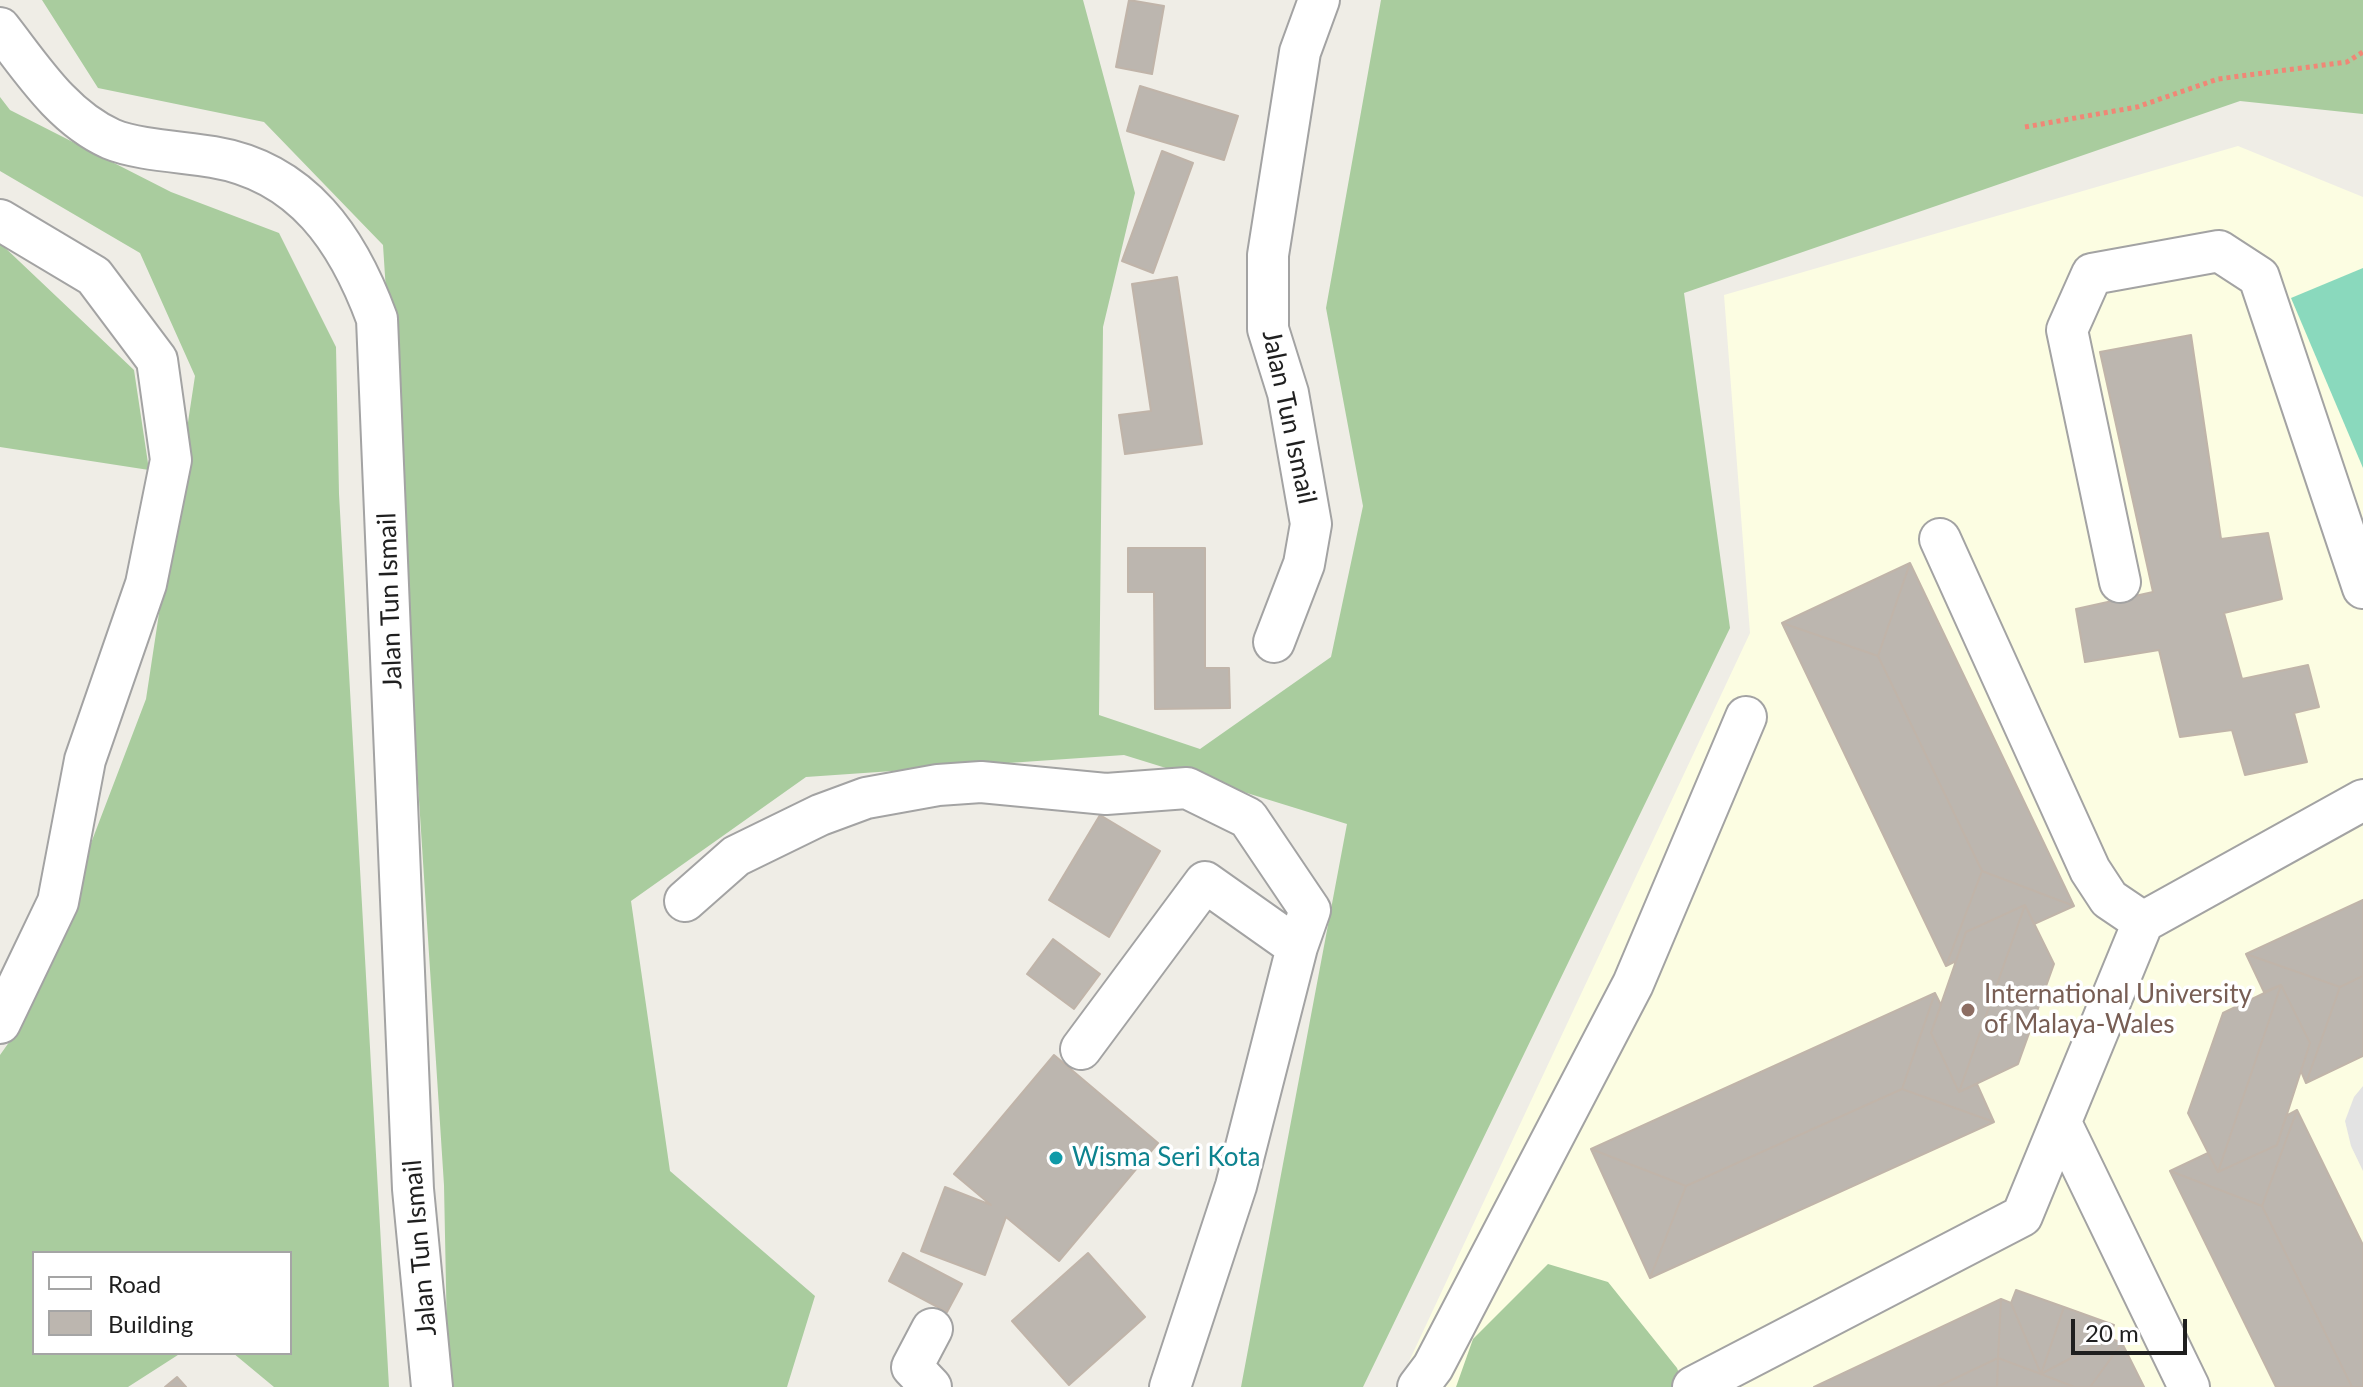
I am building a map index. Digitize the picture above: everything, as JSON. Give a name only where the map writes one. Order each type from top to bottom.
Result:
[{"type":"street","name":"Jalan Tun Ismail","points":[[1274,642],[1304,564],[1311,524],[1288,393],[1268,329],[1268,255],[1300,52],[1319,0]]},
{"type":"street","name":"Jalan Tun Ismail","points":[[0,28],[47,88],[75,117],[113,140],[227,159],[286,185],[330,224],[362,278],[377,319],[413,1189],[432,1387]]},
{"type":"street","points":[[0,220],[94,276],[157,360],[171,460],[146,584],[85,760],[58,902],[0,1023]]},
{"type":"street","points":[[2120,582],[2067,330],[2092,274],[2219,251],[2259,277],[2363,588]]},
{"type":"street","points":[[1940,539],[2090,870],[2109,899],[2143,922]]},
{"type":"street","points":[[1418,1387],[1433,1367],[1633,984],[1746,717]]},
{"type":"street","points":[[685,901],[736,856],[820,815],[866,798],[938,785],[981,782],[1106,794],[1187,788],[1248,818],[1282,864],[1310,910],[1297,947],[1236,1186],[1170,1387]]},
{"type":"street","points":[[1693,1387],[2022,1216],[2143,922],[2363,800]]},
{"type":"street","points":[[1081,1049],[1205,882],[1297,947]]},
{"type":"street","points":[[2061,1123],[2189,1387]]},
{"type":"street","points":[[931,1387],[912,1367],[932,1329]]},
{"type":"path","points":[[2025,127],[2137,107],[2218,79],[2347,62],[2363,52]]},
{"type":"shaded area","name":"International University of Malaya-Wales","points":[[2238,146],[2363,197],[2363,1387],[1397,1387],[1750,633],[1724,295]]},
{"type":"shaded area","points":[[2363,1086],[2363,1171],[2351,1146],[2345,1121],[2354,1097]]},
{"type":"green space","points":[[42,0],[1083,0],[1135,193],[1103,327],[1099,715],[1200,749],[1331,657],[1363,506],[1326,308],[1381,0],[2363,0],[2363,114],[2240,101],[1684,293],[1730,628],[1363,1387],[1241,1387],[1347,824],[1124,755],[806,777],[631,901],[670,1171],[815,1296],[787,1387],[448,1387],[444,1185],[383,245],[264,122],[98,88]]},
{"type":"green space","points":[[0,97],[10,110],[171,192],[279,233],[336,347],[339,494],[389,1387],[274,1387],[235,1355],[292,1355],[292,1251],[32,1251],[32,1355],[178,1355],[128,1387],[0,1387],[0,1055],[22,1024],[146,699],[195,376],[140,253],[0,171]]},
{"type":"green space","points":[[0,243],[134,370],[149,470],[0,447]]},
{"type":"green space","points":[[2363,268],[2363,468],[2291,298]]},
{"type":"green space","points":[[1548,1264],[1608,1282],[1677,1368],[1684,1387],[1456,1387],[1473,1339]]},
{"type":"building","points":[[1129,0],[1164,6],[1152,74],[1116,67]]},
{"type":"building","points":[[1140,86],[1238,116],[1224,160],[1127,131]]},
{"type":"building","points":[[1162,151],[1193,163],[1153,273],[1122,261]]},
{"type":"building","points":[[1177,277],[1202,444],[1125,454],[1119,415],[1151,411],[1132,284]]},
{"type":"building","points":[[2191,335],[2221,539],[2268,533],[2282,599],[2224,613],[2242,679],[2308,665],[2319,707],[2294,713],[2307,762],[2245,775],[2232,730],[2180,737],[2159,650],[2085,662],[2076,609],[2153,592],[2100,352]]},
{"type":"building","points":[[1128,548],[1205,548],[1205,668],[1229,668],[1230,708],[1155,709],[1154,592],[1128,592]]},
{"type":"building","points":[[1910,563],[2074,906],[1982,871],[1878,656]]},
{"type":"building","points":[[1910,563],[1878,656],[1782,623]]},
{"type":"building","points":[[1782,623],[1878,656],[1982,871],[1946,966]]},
{"type":"building","points":[[1100,815],[1160,851],[1109,937],[1049,900]]},
{"type":"building","points":[[1982,871],[2074,906],[2034,924],[2025,905],[1966,932],[1956,961],[1946,966]]},
{"type":"building","points":[[2363,900],[2363,976],[2340,987],[2246,954]]},
{"type":"building","points":[[2025,905],[1959,1092],[1931,1033],[1966,932]]},
{"type":"building","points":[[2025,905],[2054,964],[2018,1064],[1959,1092]]},
{"type":"building","points":[[1053,939],[1100,974],[1074,1009],[1027,974]]},
{"type":"building","points":[[2246,954],[2340,987],[2306,1083],[2301,1071],[2310,1043],[2281,985],[2264,992]]},
{"type":"building","points":[[2363,976],[2363,1056],[2306,1083],[2340,987]]},
{"type":"building","points":[[2281,985],[2218,1172],[2188,1113],[2223,1013]]},
{"type":"building","points":[[2281,985],[2310,1043],[2277,1145],[2218,1172]]},
{"type":"building","points":[[1935,993],[1941,1005],[1931,1033],[1959,1092],[1977,1084],[1994,1122],[1902,1089]]},
{"type":"building","points":[[1935,993],[1902,1089],[1686,1186],[1591,1149]]},
{"type":"building","name":"Wisma Seri Kota","points":[[1054,1055],[1158,1143],[1059,1261],[1006,1217],[985,1275],[921,1251],[945,1187],[991,1205],[954,1174]]},
{"type":"building","points":[[1902,1089],[1994,1122],[1650,1278],[1686,1186]]},
{"type":"building","points":[[2297,1110],[2262,1206],[2170,1171],[2208,1153],[2218,1172],[2277,1145],[2286,1116]]},
{"type":"building","points":[[2297,1110],[2363,1245],[2363,1387],[2352,1387],[2262,1206]]},
{"type":"building","points":[[1591,1149],[1686,1186],[1650,1278]]},
{"type":"building","points":[[2170,1171],[2262,1206],[2352,1387],[2276,1387]]},
{"type":"building","points":[[903,1253],[962,1284],[947,1312],[889,1281]]},
{"type":"building","points":[[1088,1253],[1145,1317],[1069,1385],[1012,1321]]},
{"type":"building","points":[[2016,1290],[2064,1307],[2041,1374],[2011,1303]]},
{"type":"building","points":[[2001,1299],[1998,1358],[1937,1387],[1814,1387]]},
{"type":"building","points":[[2001,1299],[2011,1303],[2041,1374],[1998,1358]]},
{"type":"building","points":[[2064,1307],[2114,1325],[2109,1338],[2041,1374]]},
{"type":"building","points":[[2109,1338],[2122,1343],[2090,1387],[2074,1387],[2041,1374]]},
{"type":"building","points":[[2122,1343],[2144,1387],[2090,1387]]},
{"type":"building","points":[[1998,1358],[1997,1387],[1937,1387]]},
{"type":"building","points":[[1998,1358],[2041,1374],[2074,1387],[1997,1387]]},
{"type":"building","points":[[177,1377],[186,1387],[165,1387]]},
{"type":"place","name":"International University of Malaya-Wales","points":[[1968,1010]]},
{"type":"place","name":"Wisma Seri Kota","points":[[1056,1158]]}]
